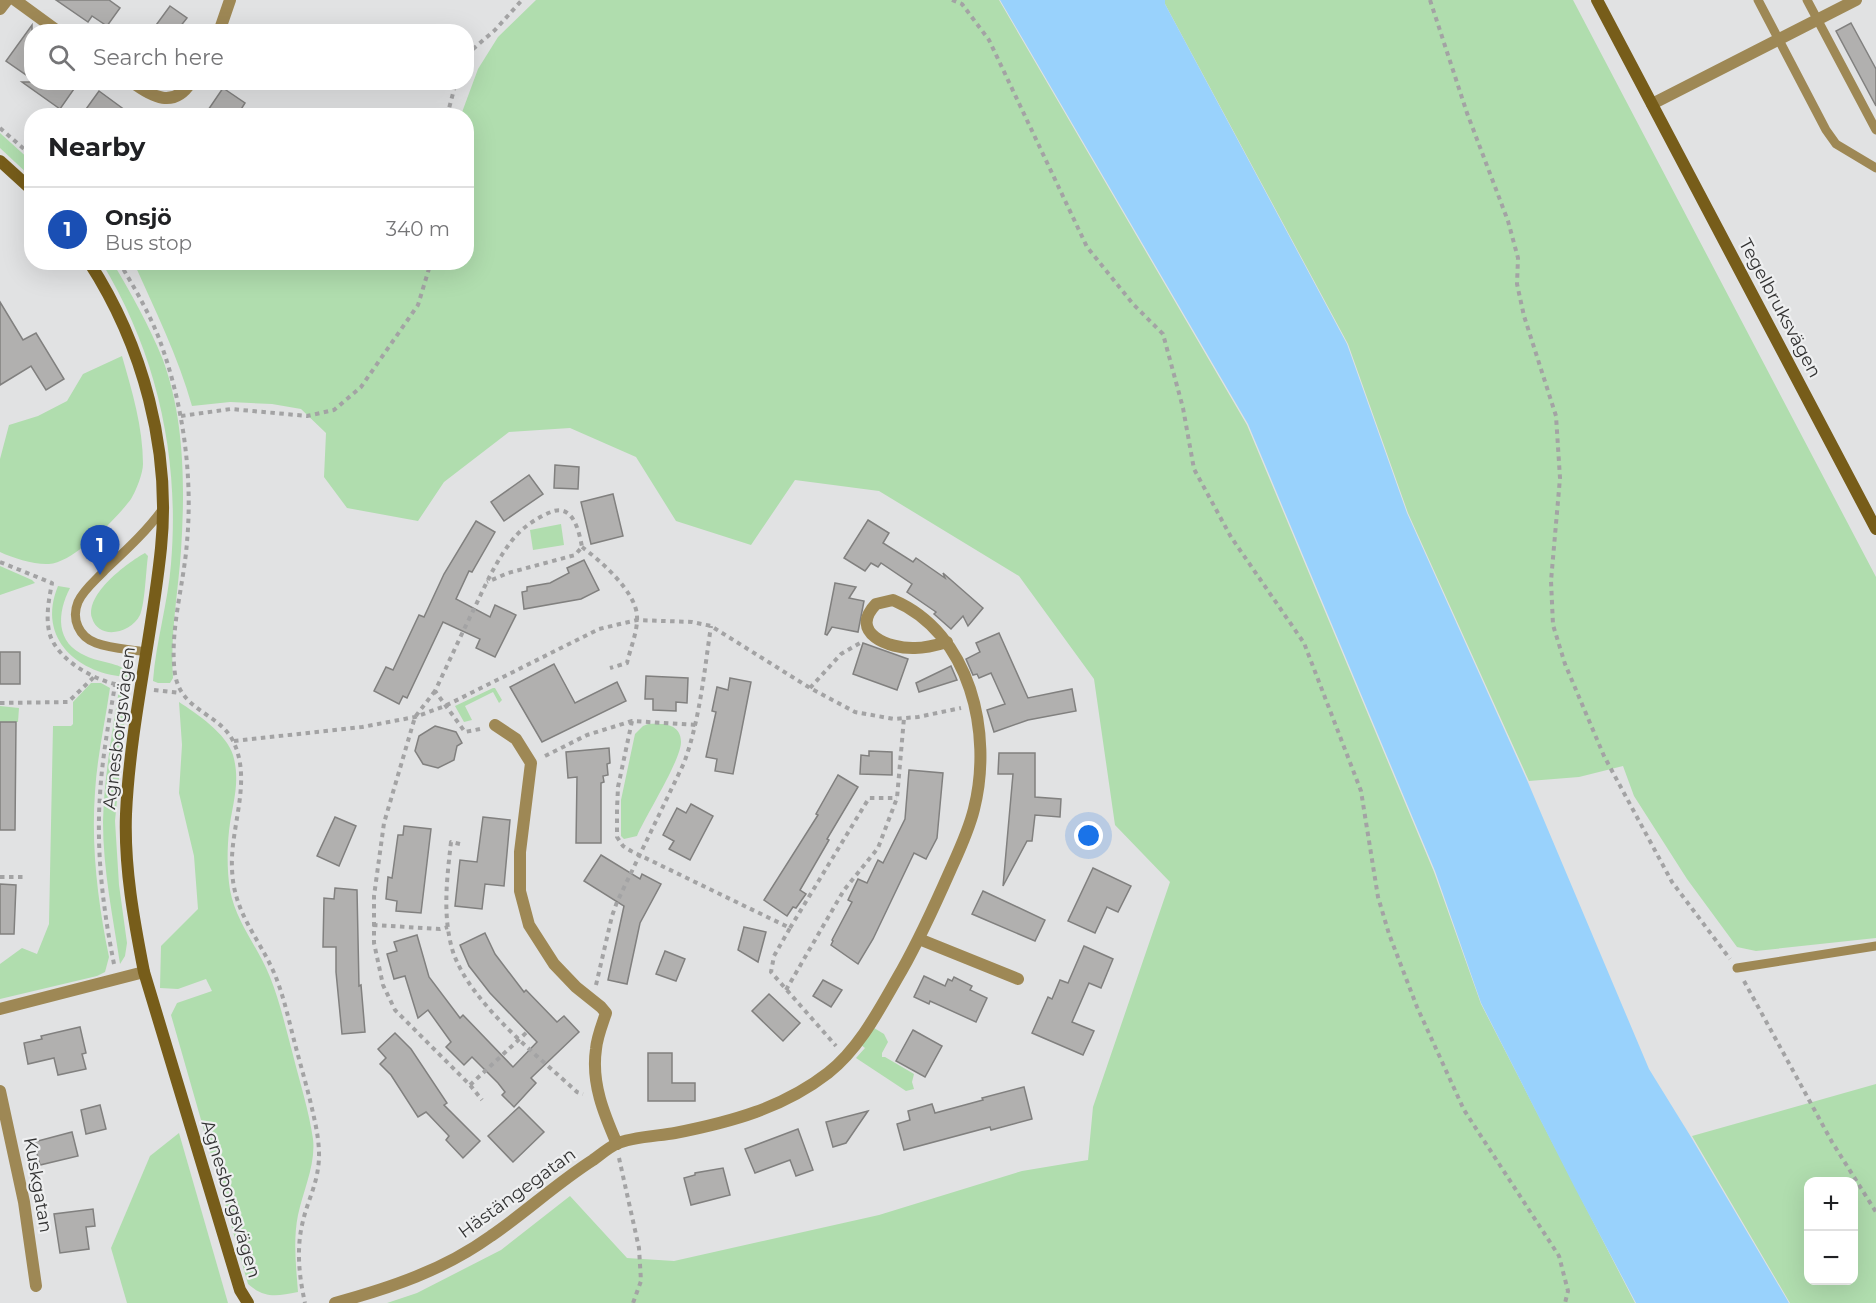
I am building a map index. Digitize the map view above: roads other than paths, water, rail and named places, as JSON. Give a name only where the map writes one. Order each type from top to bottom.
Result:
[{"type":"street","points":[[0,9],[7,0]]},
{"type":"street","points":[[15,0],[48,24]]},
{"type":"street","points":[[222,24],[230,0]]},
{"type":"street","name":"Tegelbruksvägen","points":[[1597,0],[1876,529]]},
{"type":"street","points":[[1652,104],[1856,0]]},
{"type":"street","points":[[143,90],[151,96],[169,98],[184,93],[186,90]]},
{"type":"street","points":[[0,161],[24,183]]},
{"type":"street","name":"Agnesborgsvägen","points":[[94,270],[109,294],[131,340],[147,393],[158,448],[162,510],[161,547],[129,770],[126,816],[135,924],[144,972],[240,1290],[248,1303]]},
{"type":"street","name":"Hästängegatan","points":[[334,1303],[416,1278],[450,1262],[489,1238],[576,1170],[617,1144],[718,1124],[760,1111],[807,1088],[846,1058],[875,1017],[919,939],[968,829],[978,787],[980,743],[974,705],[959,661],[947,642],[919,614],[893,600],[883,601],[870,610],[867,624],[871,635],[888,644],[907,648],[927,647],[947,642]]},
{"type":"street","points":[[495,725],[516,739],[531,764],[520,852],[520,891],[529,925],[548,957],[576,987],[606,1013],[596,1047],[594,1065],[600,1100],[617,1144]]},
{"type":"street","points":[[919,939],[1018,979]]},
{"type":"street","points":[[0,1009],[144,972]]},
{"type":"street","name":"Kuskgatan","points":[[0,1091],[24,1202],[36,1286]]},
{"type":"lane","points":[[1758,0],[1826,130],[1836,144],[1876,168]]},
{"type":"lane","points":[[1807,0],[1876,130]]},
{"type":"lane","points":[[146,651],[95,643],[82,636],[77,625],[75,611],[79,599],[89,587],[151,525],[162,510]]},
{"type":"lane","points":[[1737,968],[1876,946]]},
{"type":"water","points":[[1000,0],[1165,0],[1165,4],[1347,344],[1407,513],[1527,780],[1649,1069],[1789,1303],[1636,1303],[1481,1003],[1435,871],[1248,424]]},
{"type":"place","name":"Onsjö","points":[[100,575]]}]
